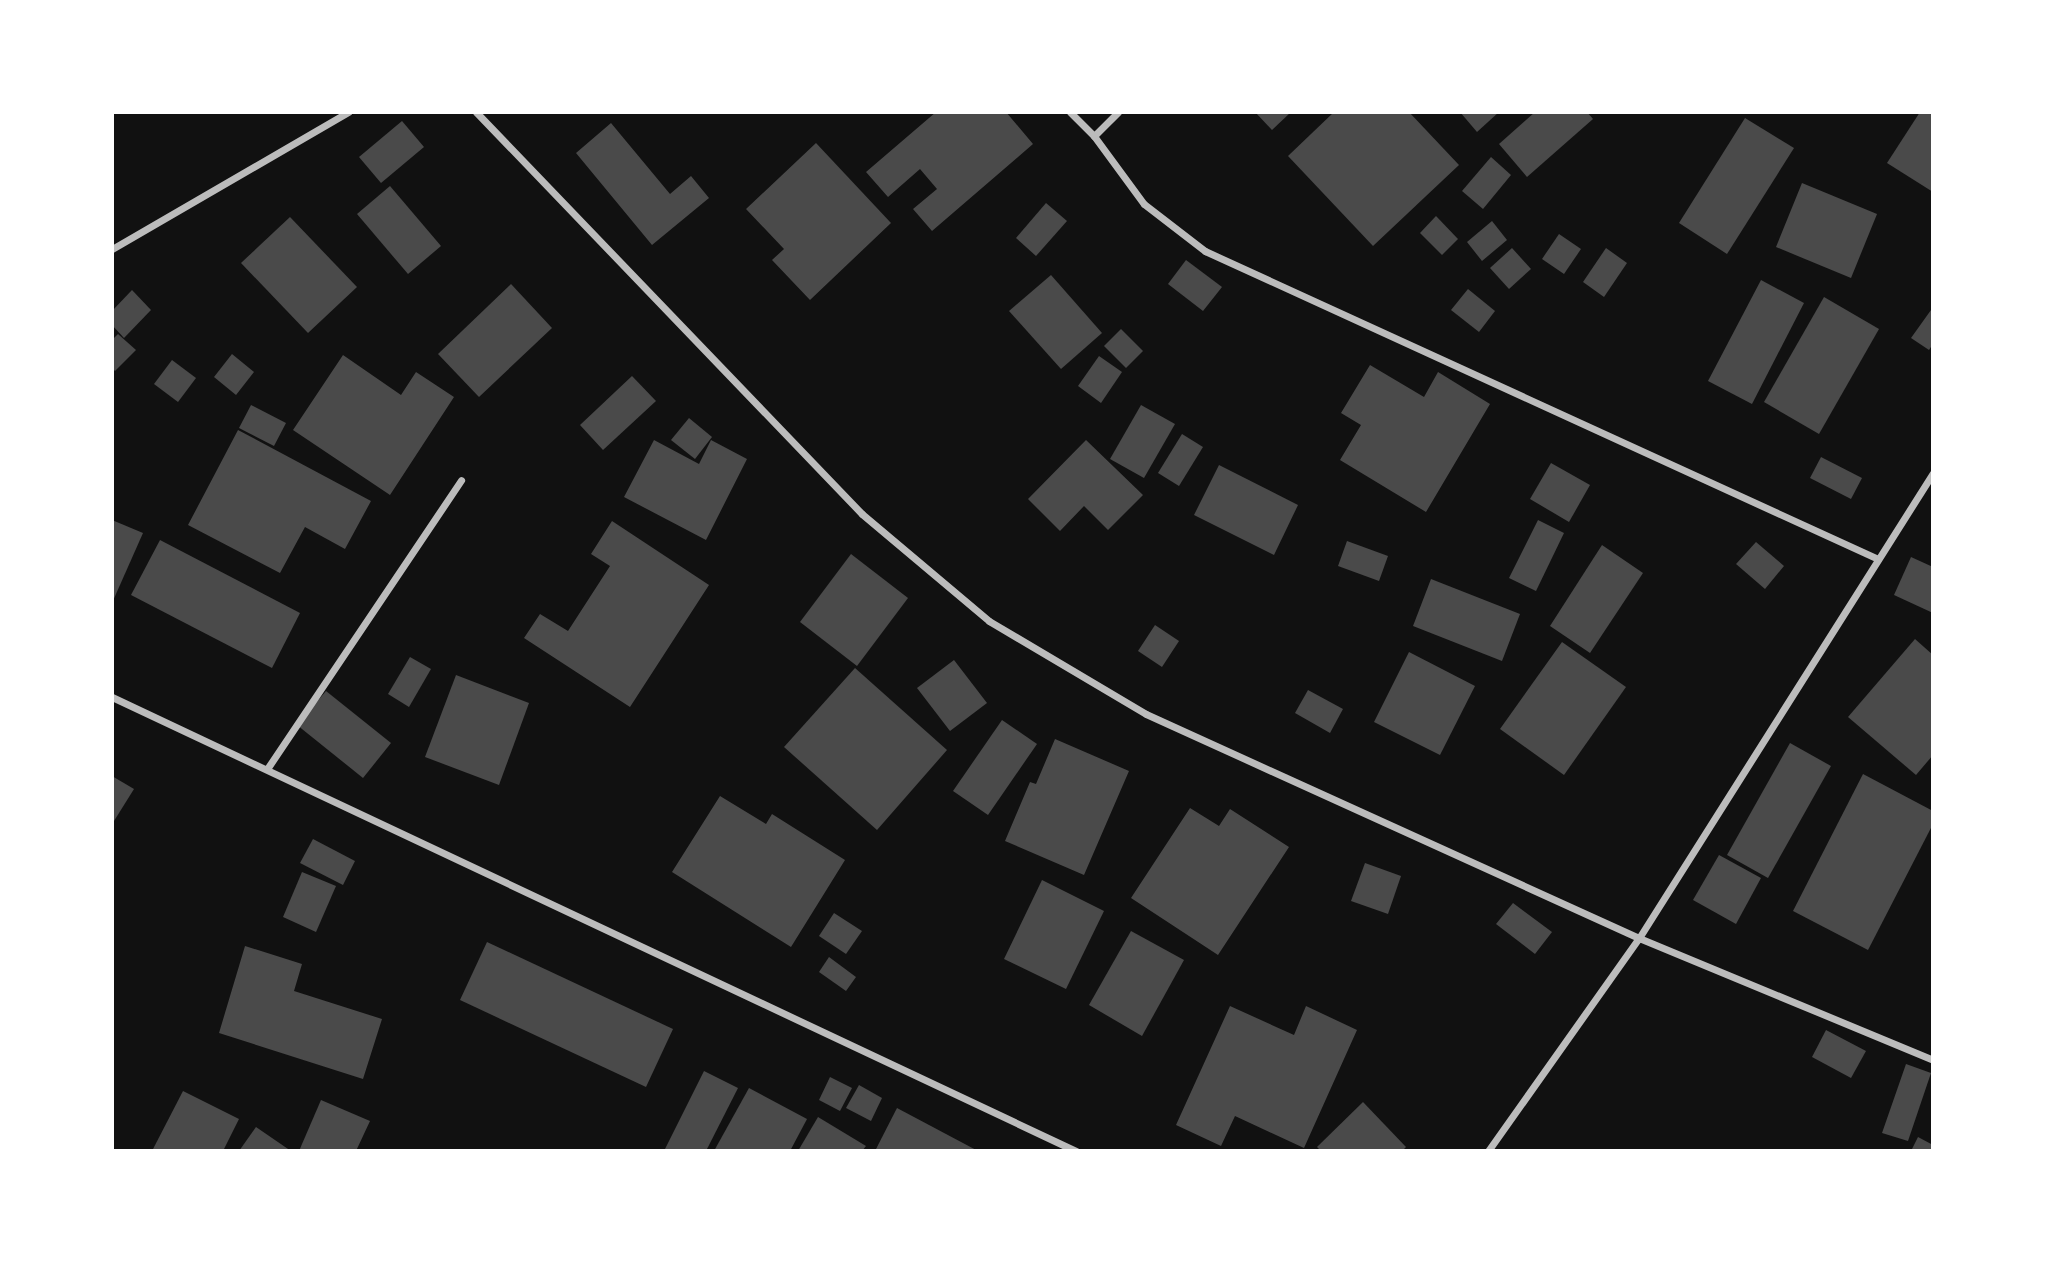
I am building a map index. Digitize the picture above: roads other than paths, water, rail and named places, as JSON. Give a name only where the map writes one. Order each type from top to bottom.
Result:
[{"type":"street","points":[[112,249],[348,112]]},
{"type":"street","points":[[477,112],[862,514],[989,621],[1146,714],[1639,938],[1933,1060]]},
{"type":"street","points":[[1070,112],[1094,136],[1144,204],[1205,251],[1878,559]]},
{"type":"street","points":[[1094,136],[1118,112]]},
{"type":"street","points":[[1488,1151],[1639,938],[1933,473]]},
{"type":"street","points":[[267,769],[461,480]]},
{"type":"street","points":[[112,697],[1076,1151]]}]
